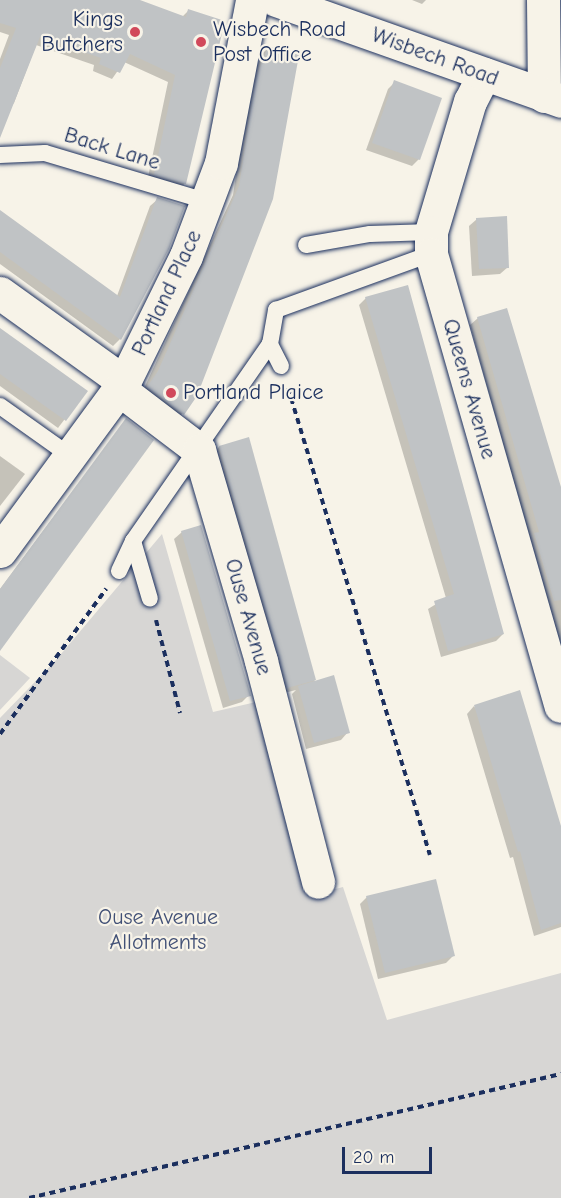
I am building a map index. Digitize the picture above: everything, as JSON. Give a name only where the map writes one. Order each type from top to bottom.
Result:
[{"type":"street","name":"Portland Place","points":[[5,535],[122,386],[209,202],[221,163],[252,0]]},
{"type":"street","name":"Wisbech Road","points":[[276,0],[553,99]]},
{"type":"street","points":[[543,0],[553,99]]},
{"type":"street","points":[[431,243],[470,101],[484,74]]},
{"type":"street","name":"Queens Avenue","points":[[431,243],[561,706]]},
{"type":"street","points":[[0,293],[122,386],[199,450]]},
{"type":"street","name":"Ouse Avenue","points":[[199,450],[261,661],[318,882]]},
{"type":"lane","name":"Back Lane","points":[[0,155],[45,153],[209,202]]},
{"type":"lane","points":[[306,245],[370,234],[431,243]]},
{"type":"lane","points":[[119,571],[133,541],[199,450],[270,344],[276,310],[431,243]]},
{"type":"lane","points":[[270,344],[281,366]]},
{"type":"lane","points":[[0,406],[69,455]]},
{"type":"lane","points":[[133,541],[150,598]]},
{"type":"path","points":[[281,366],[430,855]]},
{"type":"path","points":[[0,734],[119,571]]},
{"type":"path","points":[[150,598],[180,712]]},
{"type":"path","points":[[29,1198],[561,1074]]},
{"type":"green space","name":"Ouse Avenue Allotments","points":[[162,534],[213,712],[264,700],[312,895],[343,887],[387,1020],[561,973],[561,1198],[0,1198],[0,718],[56,660]]},
{"type":"green space","points":[[0,655],[30,678],[0,710]]},
{"type":"building","points":[[0,0],[140,0],[186,17],[188,9],[225,21],[186,184],[154,175],[175,75],[130,54],[120,73],[99,64],[101,58],[40,37],[0,138],[0,68],[16,28],[0,23]]},
{"type":"building","points":[[268,46],[299,55],[273,199],[197,396],[184,415],[147,387],[158,371],[239,186],[256,79]]},
{"type":"building","points":[[394,80],[442,98],[420,160],[372,143]]},
{"type":"building","points":[[157,197],[185,206],[169,249],[121,340],[0,252],[0,210],[120,297]]},
{"type":"building","points":[[507,216],[509,268],[479,269],[476,218]]},
{"type":"building","points":[[408,285],[504,634],[448,651],[434,601],[454,594],[365,297]]},
{"type":"building","points":[[507,308],[561,487],[561,600],[554,601],[534,533],[539,532],[477,317]]},
{"type":"building","points":[[0,328],[88,391],[66,421],[0,374]]},
{"type":"building","points":[[126,418],[154,440],[0,651],[0,589]]},
{"type":"building","points":[[249,437],[316,680],[287,688],[219,446]]},
{"type":"building","points":[[201,525],[251,696],[230,701],[181,531]]},
{"type":"building","points":[[334,675],[350,733],[314,743],[298,686]]},
{"type":"building","points":[[520,690],[561,826],[561,923],[541,930],[520,851],[518,852],[474,705]]},
{"type":"building","points":[[436,879],[455,956],[385,973],[366,896]]},
{"type":"place","name":"Kings Butchers","points":[[135,32]]},
{"type":"place","name":"Wisbech Road Post Office","points":[[201,42]]},
{"type":"place","name":"Portland Plaice","points":[[171,393]]}]
